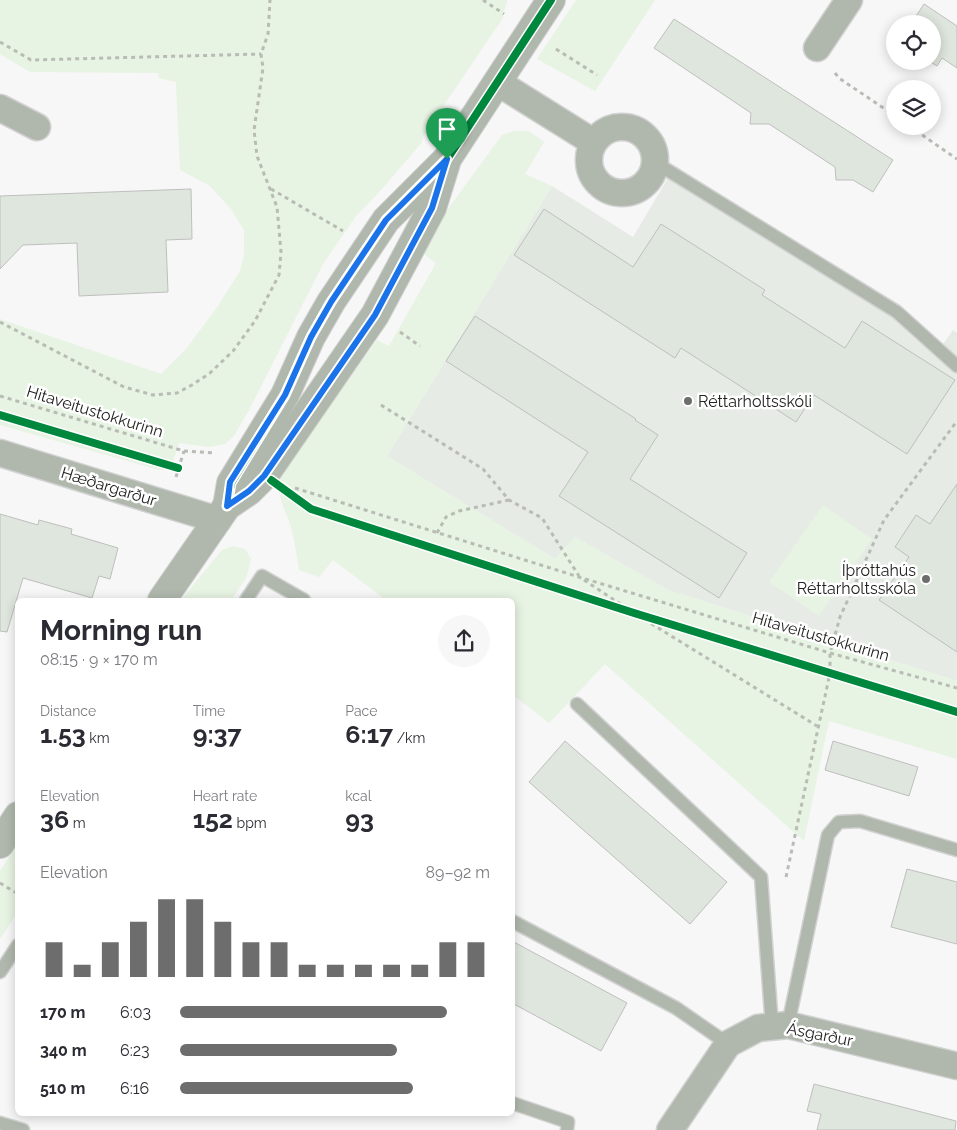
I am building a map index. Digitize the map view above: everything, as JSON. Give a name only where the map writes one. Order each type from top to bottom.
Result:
[{"type":"street","points":[[223,513],[230,482],[285,395],[311,337],[331,302],[386,220],[447,159],[551,0]]},
{"type":"street","points":[[818,48],[849,0]]},
{"type":"street","points":[[497,82],[593,142]]},
{"type":"street","points":[[0,108],[37,127]]},
{"type":"street","points":[[621,126],[632,128],[642,133],[650,142],[654,152],[656,163],[653,174],[647,183],[628,193],[616,193],[606,190],[594,179],[588,164],[589,152],[593,142],[600,134],[610,128],[621,126]]},
{"type":"street","points":[[163,598],[223,513],[264,476],[375,315],[432,208],[447,159]]},
{"type":"street","name":"Hæðargarður","points":[[0,453],[223,513]]},
{"type":"street","points":[[0,844],[15,821]]},
{"type":"street","name":"Ásgarður","points":[[670,1130],[728,1044],[758,1028],[780,1026],[957,1066]]},
{"type":"lane","points":[[656,163],[897,312],[957,366]]},
{"type":"lane","points":[[247,598],[262,576],[300,598]]},
{"type":"lane","points":[[577,704],[760,877],[780,1026]]},
{"type":"lane","points":[[780,1026],[828,835],[839,822],[860,820],[957,850]]},
{"type":"lane","points":[[515,923],[676,1008],[728,1044]]},
{"type":"lane","points":[[0,972],[15,950]]},
{"type":"lane","points":[[515,1104],[568,1122],[567,1130]]},
{"type":"lane","points":[[0,1123],[23,1130]]},
{"type":"path","points":[[0,322],[124,387],[153,395],[177,393],[192,385],[210,373],[233,351],[255,321],[279,275],[281,252],[277,207],[257,156],[254,130],[263,68],[261,54],[268,34],[270,0]]},
{"type":"path","points":[[483,0],[511,18]]},
{"type":"path","points":[[0,42],[31,60],[261,54]]},
{"type":"path","points":[[552,46],[597,75]]},
{"type":"path","points":[[818,48],[839,78],[886,110]]},
{"type":"path","points":[[922,135],[957,159]]},
{"type":"path","points":[[270,188],[344,231]]},
{"type":"path","points":[[393,327],[420,346]]},
{"type":"path","points":[[381,405],[483,469],[508,500],[542,518],[579,577],[818,726]]},
{"type":"path","points":[[784,885],[830,673],[830,653],[840,617],[884,520],[957,421]]},
{"type":"path","points":[[178,468],[184,451]]},
{"type":"path","points":[[437,533],[446,517],[459,511],[508,500]]},
{"type":"path","points":[[0,883],[15,892]]},
{"type":"shaded area","name":"Réttarholtsskóli","points":[[668,178],[845,283],[941,347],[953,330],[957,333],[957,681],[668,590],[575,537],[555,559],[387,456],[552,186],[633,237]]},
{"type":"green space","points":[[0,0],[507,0],[503,18],[423,136],[422,142],[356,216],[323,264],[234,436],[225,444],[209,447],[179,443],[170,470],[159,470],[0,425],[0,319],[161,374],[186,349],[218,306],[240,271],[244,254],[244,230],[231,209],[210,186],[180,170],[176,82],[159,78],[158,73],[30,72],[0,54]]},
{"type":"green space","points":[[576,0],[655,0],[595,91],[537,59]]},
{"type":"green space","points":[[514,131],[529,131],[544,142],[525,174],[552,186],[387,456],[555,559],[575,537],[668,590],[957,681],[957,759],[829,721],[804,841],[605,664],[549,723],[515,697],[515,598],[383,598],[333,560],[319,577],[299,570],[292,531],[281,501],[279,486],[284,468],[377,340],[389,346],[436,263],[418,250],[502,135]]},
{"type":"green space","points":[[823,505],[872,539],[819,616],[769,582]]},
{"type":"green space","points":[[233,546],[245,549],[251,559],[246,578],[232,598],[183,598],[222,550]]},
{"type":"green space","points":[[15,848],[15,916],[0,939],[0,871]]},
{"type":"building","points":[[924,4],[940,15],[917,15]]},
{"type":"building","points":[[941,15],[957,26],[957,68],[942,58],[941,60]]},
{"type":"building","points":[[674,19],[893,160],[873,192],[853,180],[836,180],[835,167],[769,124],[750,124],[751,113],[654,48]]},
{"type":"building","points":[[191,189],[192,239],[166,240],[168,292],[79,296],[77,243],[23,245],[0,269],[0,196]]},
{"type":"building","name":"Réttarholtsskóli","points":[[544,209],[633,267],[661,224],[765,290],[762,295],[845,348],[862,321],[955,380],[907,454],[814,395],[796,422],[681,348],[675,358],[514,255]]},
{"type":"building","points":[[475,316],[658,435],[630,479],[747,553],[719,598],[559,496],[588,452],[446,361]]},
{"type":"building","name":"Íþróttahús Réttarholtsskóla","points":[[957,484],[957,652],[879,600],[909,557],[895,547],[916,515],[930,524]]},
{"type":"building","points":[[0,514],[38,525],[39,520],[72,529],[71,534],[118,548],[110,579],[99,576],[92,598],[23,578],[17,598],[15,598],[15,605],[7,632],[0,631]]},
{"type":"building","points":[[565,741],[727,882],[690,924],[529,782]]},
{"type":"building","points":[[833,741],[918,767],[909,796],[825,770]]},
{"type":"building","points":[[907,869],[957,882],[957,944],[891,927]]},
{"type":"building","points":[[515,943],[627,1003],[601,1051],[515,1005]]},
{"type":"building","points":[[814,1084],[956,1121],[955,1130],[817,1130],[821,1114],[807,1111]]},
{"type":"cycle path","points":[[227,506],[231,483],[285,395],[311,337],[331,302],[386,220],[447,159],[551,0]]},
{"type":"cycle path","points":[[0,415],[178,468]]},
{"type":"cycle path","points":[[271,480],[311,509],[634,613],[957,712]]},
{"type":"place","name":"Réttarholtsskóli","points":[[688,401]]},
{"type":"place","name":"Íþróttahús Réttarholtsskóla","points":[[926,579]]},
{"type":"route","points":[[447,159],[432,208],[375,315],[264,476],[249,491],[227,506],[230,482],[285,395],[311,337],[331,302],[386,220],[447,159]]}]
